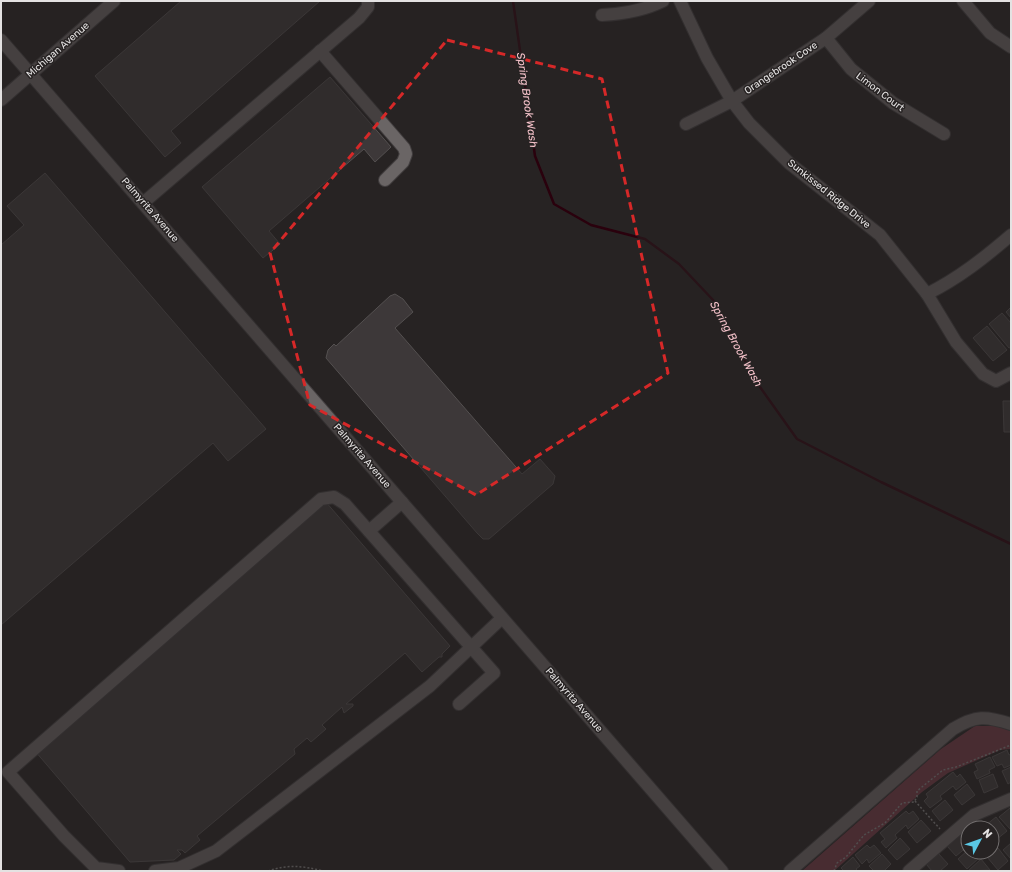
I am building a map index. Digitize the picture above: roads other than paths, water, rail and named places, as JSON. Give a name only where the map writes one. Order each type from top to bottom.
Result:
[{"type":"street","name":"Michigan Avenue","points":[[1,100],[114,1]]},
{"type":"street","points":[[143,203],[365,12],[368,1]]},
{"type":"street","points":[[602,15],[629,13],[651,7],[663,1]]},
{"type":"street","name":"Sunkissed Ridge Drive","points":[[680,1],[707,58],[732,101],[749,123],[789,163],[880,235],[927,294],[956,342],[983,374],[996,381],[1011,373]]},
{"type":"street","name":"Orangebrook Cove","points":[[686,124],[732,101],[826,38],[869,1]]},
{"type":"street","points":[[963,1],[990,33],[1011,47]]},
{"type":"street","name":"Limon Court","points":[[826,38],[851,69],[893,104],[944,134]]},
{"type":"street","name":"Palmyrita Avenue","points":[[1,40],[722,871]]},
{"type":"street","points":[[320,52],[404,148],[406,154],[403,162],[385,180]]},
{"type":"street","points":[[927,294],[952,282],[973,267],[1011,235]]},
{"type":"street","points":[[119,871],[96,868],[64,836],[8,772],[321,499],[334,497],[345,504],[494,673],[458,704]]},
{"type":"street","points":[[369,531],[402,502]]},
{"type":"street","points":[[156,871],[179,868],[216,851],[430,686],[502,618]]},
{"type":"street","points":[[790,871],[953,729],[968,720],[990,718],[1011,724]]},
{"type":"street","points":[[909,871],[974,815],[1011,799]]},
{"type":"waterway","name":"Spring Brook Wash","points":[[513,1],[535,156],[554,204],[591,225],[645,239],[679,264],[714,301],[755,380],[797,439],[881,482],[1011,544]]}]
